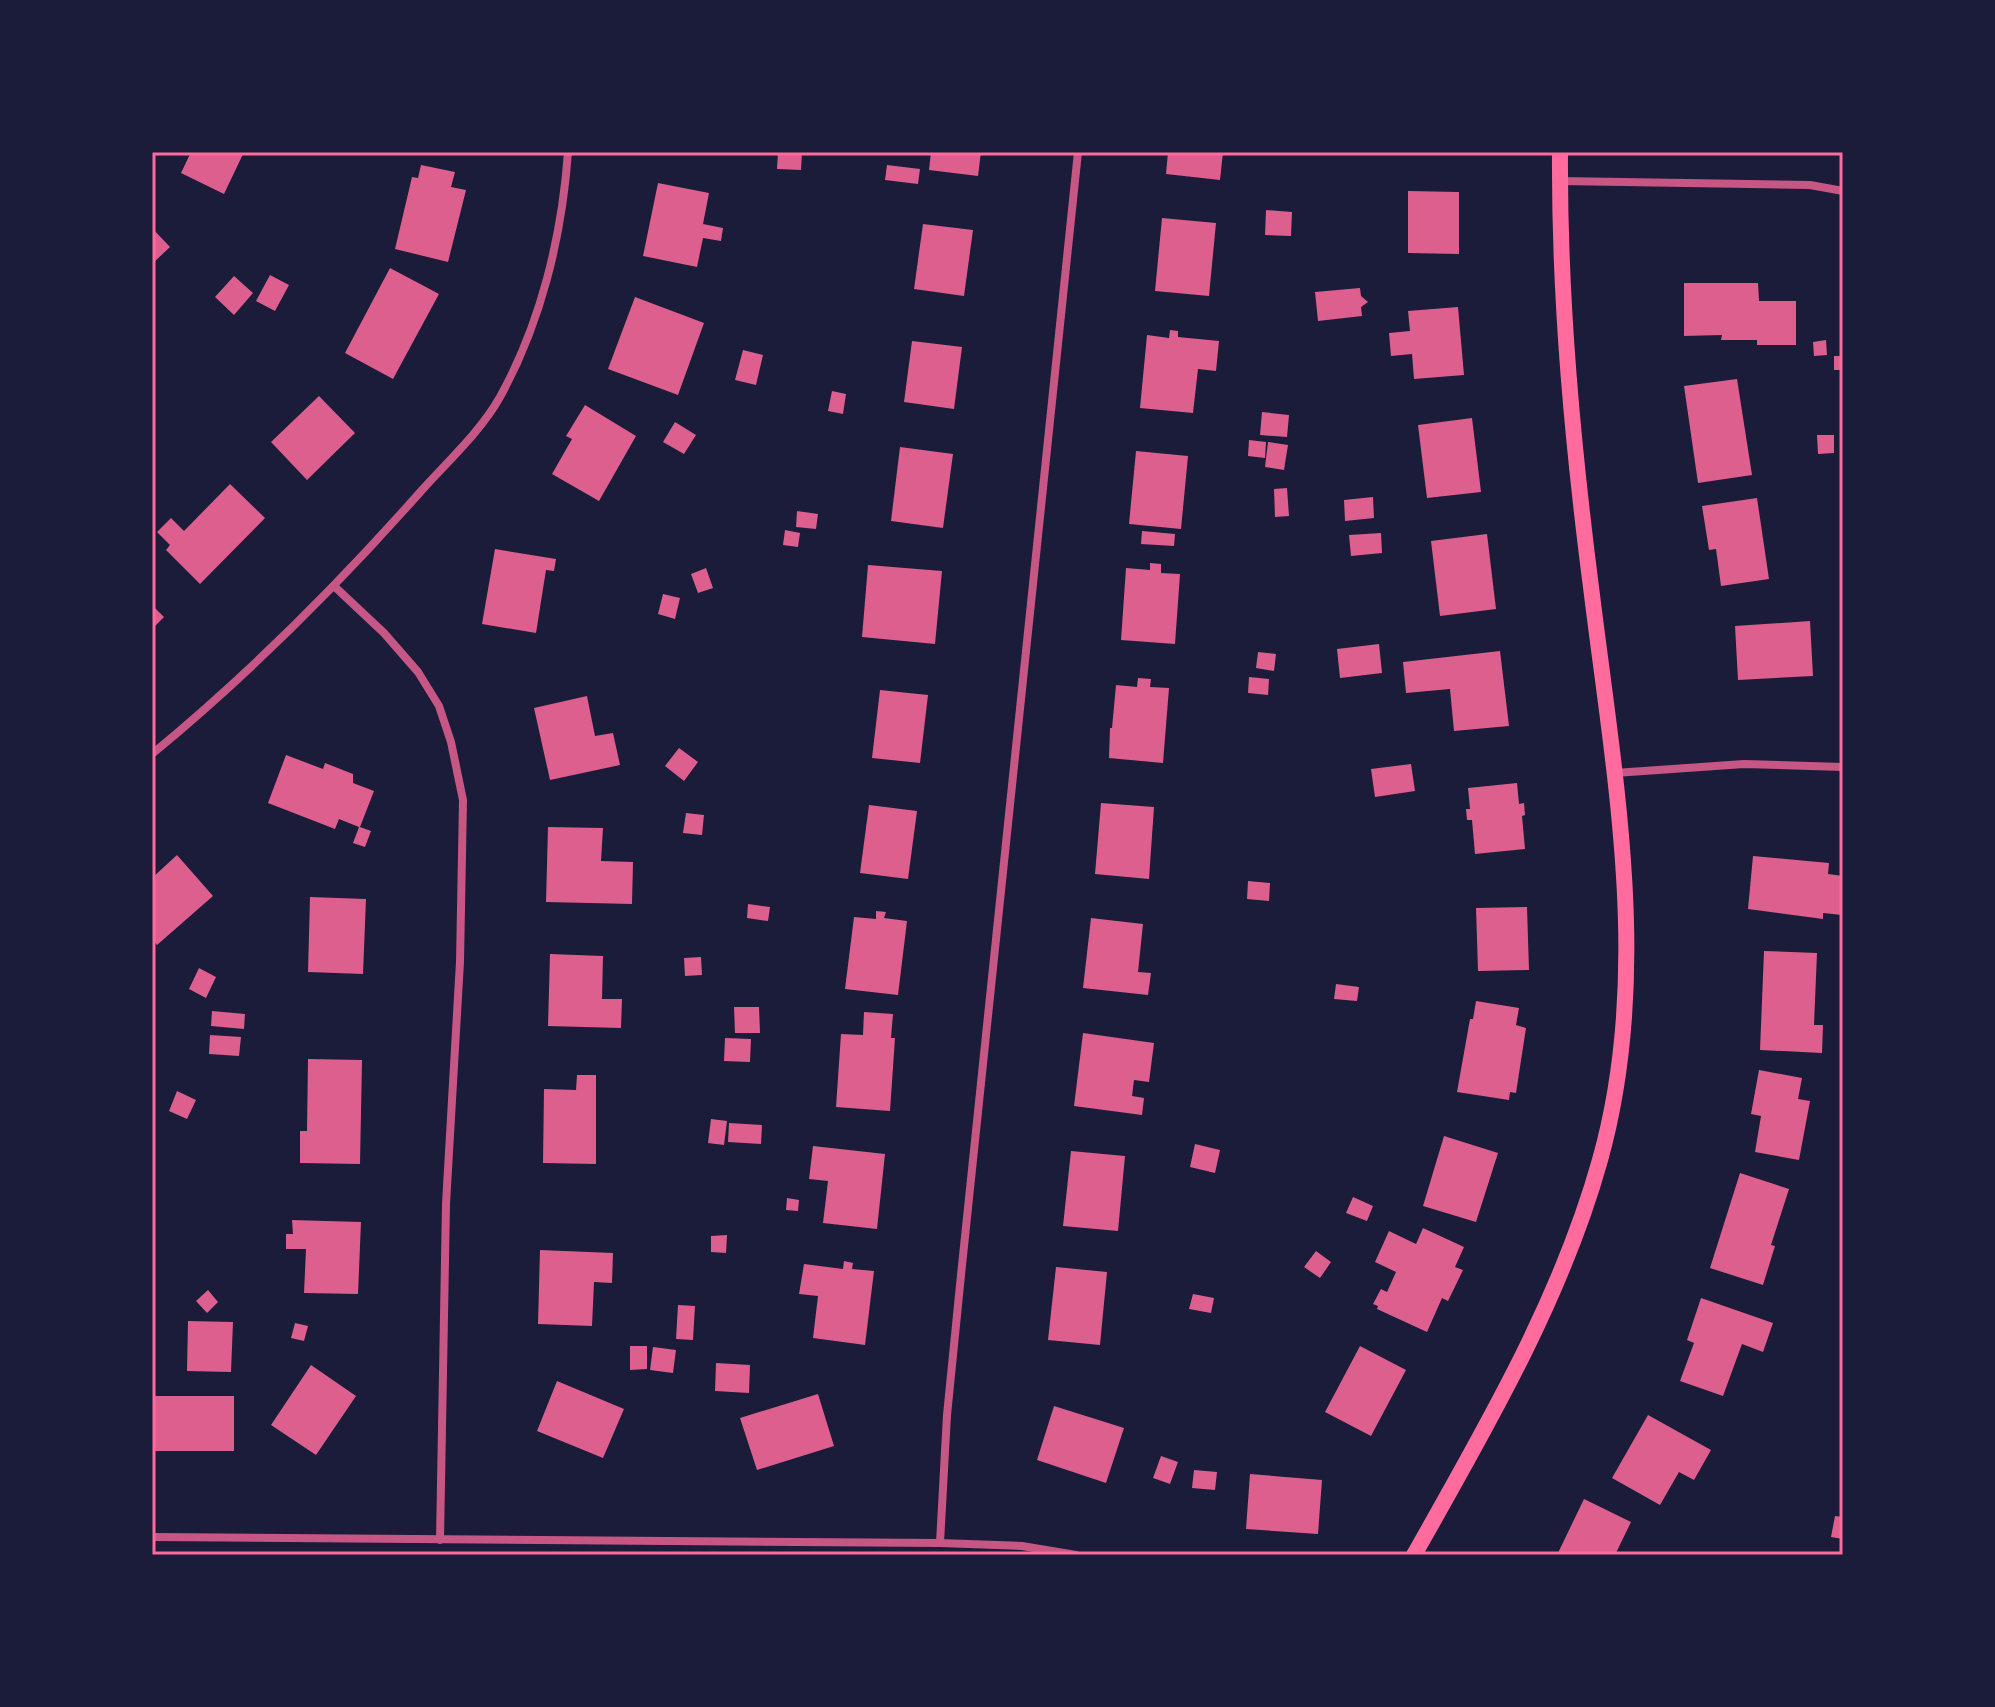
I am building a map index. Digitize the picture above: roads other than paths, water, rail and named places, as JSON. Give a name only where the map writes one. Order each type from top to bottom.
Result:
[{"type":"main road","points":[[1414,1555],[1483,1432],[1536,1326],[1576,1234],[1601,1159],[1616,1086],[1624,1017],[1628,946],[1615,773],[1574,445],[1565,332],[1560,152]]},
{"type":"street","points":[[152,754],[334,586],[467,440],[504,388],[517,364],[554,257],[568,152]]},
{"type":"street","points":[[940,1543],[947,1415],[1078,152]]},
{"type":"street","points":[[1560,181],[1810,185],[1843,191]]},
{"type":"street","points":[[334,586],[384,633],[409,662],[439,706],[451,742],[463,800],[460,962],[446,1204],[440,1540]]},
{"type":"street","points":[[1615,773],[1744,764],[1843,767]]},
{"type":"street","points":[[152,1537],[940,1543],[1022,1546],[1076,1555]]}]
